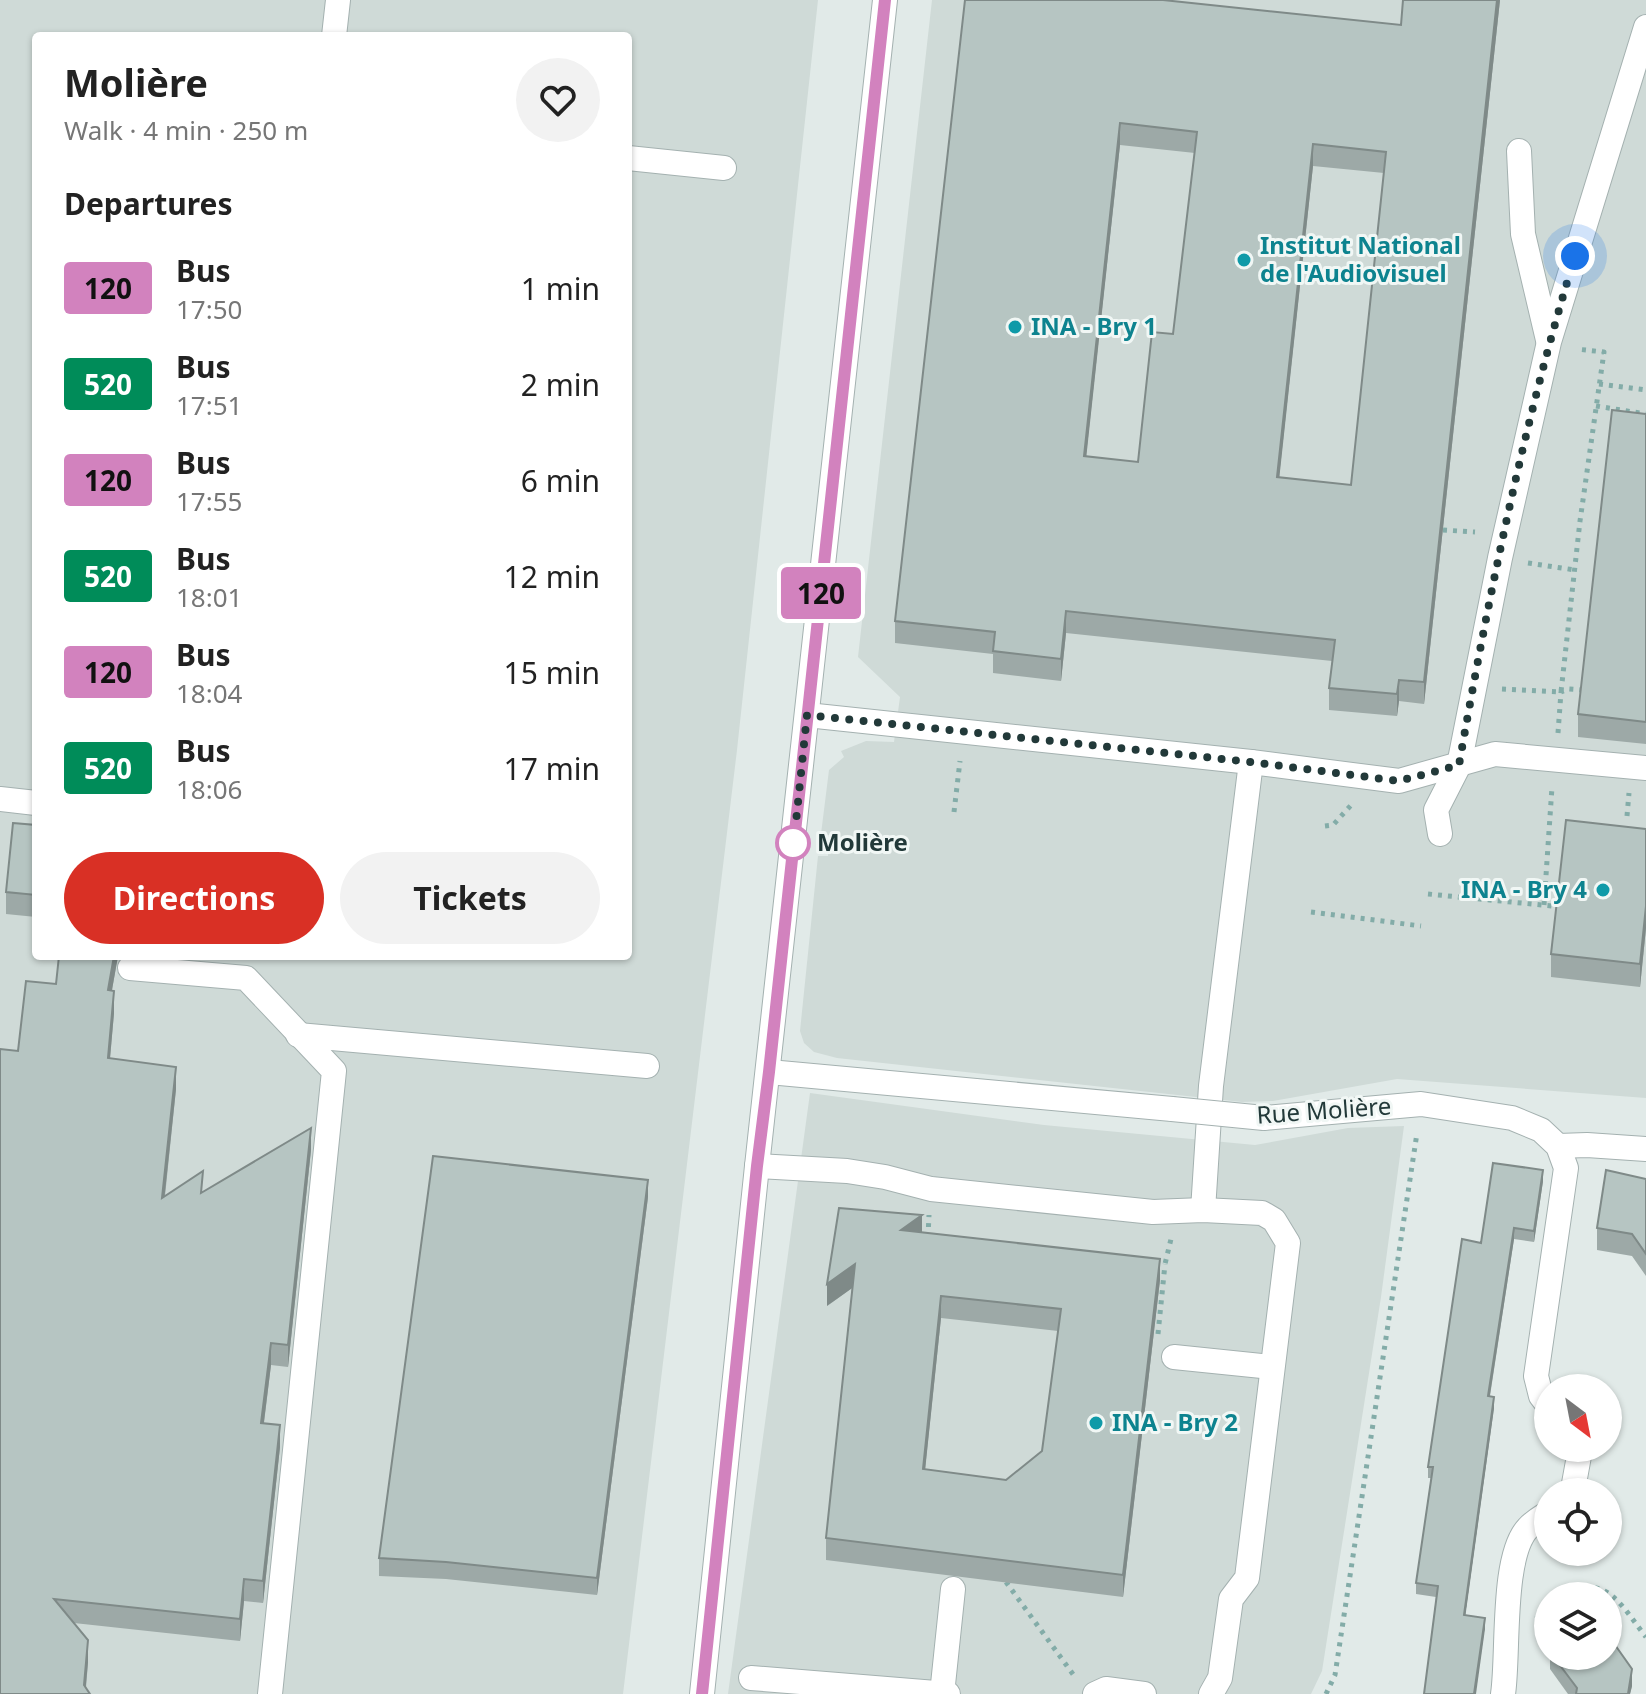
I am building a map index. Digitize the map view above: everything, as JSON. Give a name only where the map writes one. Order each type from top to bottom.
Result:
[{"type":"street","points":[[334,32],[338,0]]},
{"type":"street","points":[[702,1694],[885,0]]},
{"type":"street","points":[[1440,834],[1436,810],[1459,765],[1473,687],[1558,345],[1646,27]]},
{"type":"street","points":[[1519,151],[1523,234],[1558,345]]},
{"type":"street","points":[[632,158],[724,168]]},
{"type":"street","points":[[807,715],[1251,762],[1399,781],[1495,754],[1557,752],[1646,768]]},
{"type":"street","points":[[1203,1210],[1211,1086],[1251,762]]},
{"type":"street","points":[[0,799],[32,803]]},
{"type":"street","points":[[130,968],[247,967],[298,1035],[334,1071],[270,1694]]},
{"type":"street","points":[[298,1035],[647,1066]]},
{"type":"street","name":"Rue Molière","points":[[769,1072],[1264,1118],[1421,1104],[1512,1118],[1541,1130],[1558,1146]]},
{"type":"street","points":[[1536,1374],[1566,1168],[1558,1146],[1646,1149]]},
{"type":"street","points":[[757,1166],[847,1171],[931,1189],[1153,1212],[1203,1210],[1262,1213],[1274,1220],[1288,1243],[1247,1578],[1231,1599],[1220,1678],[1211,1694]]},
{"type":"street","points":[[1174,1357],[1272,1367]]},
{"type":"street","points":[[1503,1694],[1508,1667],[1505,1642],[1515,1551],[1527,1528],[1534,1523]]},
{"type":"street","points":[[942,1694],[953,1589]]},
{"type":"street","points":[[751,1678],[948,1694]]},
{"type":"street","points":[[1087,1688],[1144,1694]]},
{"type":"path","points":[[1544,905],[1561,692],[1604,352],[1558,345]]},
{"type":"path","points":[[1599,384],[1646,390]]},
{"type":"path","points":[[1596,406],[1646,414]]},
{"type":"path","points":[[1443,530],[1473,532]]},
{"type":"path","points":[[1518,562],[1575,570]]},
{"type":"path","points":[[1473,687],[1561,692],[1583,690]]},
{"type":"path","points":[[954,812],[960,765]]},
{"type":"path","points":[[1627,816],[1629,792]]},
{"type":"path","points":[[1428,894],[1552,906]]},
{"type":"path","points":[[1311,912],[1421,926]]},
{"type":"path","points":[[1326,1694],[1335,1675],[1421,1104]]},
{"type":"path","points":[[931,1189],[927,1237],[943,1238]]},
{"type":"path","points":[[1164,1289],[1172,1211]]},
{"type":"path","points":[[1149,1262],[1165,1264]]},
{"type":"path","points":[[1006,1582],[1087,1688]]},
{"type":"path","points":[[1622,1607],[1646,1637]]},
{"type":"shaded area","points":[[0,0],[818,0],[737,750],[623,1694],[0,1694]]},
{"type":"shaded area","points":[[932,0],[1646,0],[1646,1098],[1397,1079],[1273,1101],[1242,1102],[837,1058],[814,1052],[804,1043],[800,1031],[818,856],[828,856],[829,835],[821,834],[829,770],[844,757],[841,751],[866,741],[894,742],[900,697],[858,657]]},
{"type":"shaded area","points":[[810,1093],[1044,1125],[1255,1145],[1348,1128],[1404,1126],[1381,1297],[1322,1671],[1311,1694],[728,1694]]},
{"type":"building","name":"INA - Bry 1","points":[[965,0],[1163,0],[1401,25],[1403,0],[1497,0],[1424,682],[1399,680],[1397,694],[1329,688],[1335,640],[1066,611],[1061,659],[993,651],[995,632],[895,621]],"holes":[[[1120,123],[1197,132],[1173,334],[1152,332],[1138,462],[1084,456]],[[1313,144],[1386,152],[1351,485],[1277,477]]]},
{"type":"building","points":[[1612,410],[1646,414],[1646,722],[1578,714]]},
{"type":"building","name":"INA - Bry 4","points":[[1566,820],[1646,829],[1646,906],[1640,964],[1551,954]]},
{"type":"building","points":[[13,823],[32,825],[32,895],[6,892]]},
{"type":"building","points":[[59,960],[113,960],[108,990],[114,991],[108,1058],[176,1067],[162,1198],[203,1171],[201,1193],[311,1128],[288,1345],[271,1343],[261,1423],[280,1425],[263,1581],[244,1579],[240,1619],[54,1599],[88,1640],[84,1685],[90,1694],[0,1694],[0,1049],[18,1051],[26,981],[56,984]]},
{"type":"building","points":[[433,1156],[648,1180],[597,1578],[379,1558]]},
{"type":"building","points":[[1493,1163],[1543,1170],[1534,1231],[1514,1228],[1488,1396],[1494,1397],[1464,1615],[1485,1618],[1474,1694],[1424,1694],[1438,1586],[1416,1583],[1433,1467],[1428,1467],[1462,1239],[1481,1243]]},
{"type":"building","points":[[1606,1170],[1646,1179],[1646,1254],[1632,1234],[1597,1228]]},
{"type":"building","name":"INA - Bry 2","points":[[839,1208],[922,1215],[901,1230],[1160,1259],[1123,1575],[826,1538],[855,1264],[827,1284]],"holes":[[[941,1296],[1061,1309],[1042,1451],[1006,1480],[923,1469]]]},
{"type":"building","points":[[1622,1655],[1632,1669],[1628,1694],[1576,1694],[1577,1688],[1564,1670],[1622,1670]]},
{"type":"bus line","name":"120","points":[[702,1694],[885,0]]},
{"type":"place","name":"Institut National de l'Audiovisuel","points":[[1244,260]]},
{"type":"place","name":"INA - Bry 1","points":[[1015,327]]},
{"type":"place","name":"Molière","points":[[793,843]]},
{"type":"place","name":"INA - Bry 4","points":[[1603,890]]},
{"type":"place","name":"INA - Bry 2","points":[[1096,1423]]},
{"type":"route","points":[[793,843],[793,851],[807,715],[1251,762],[1399,781],[1459,765],[1495,581],[1549,342],[1575,256]]}]
